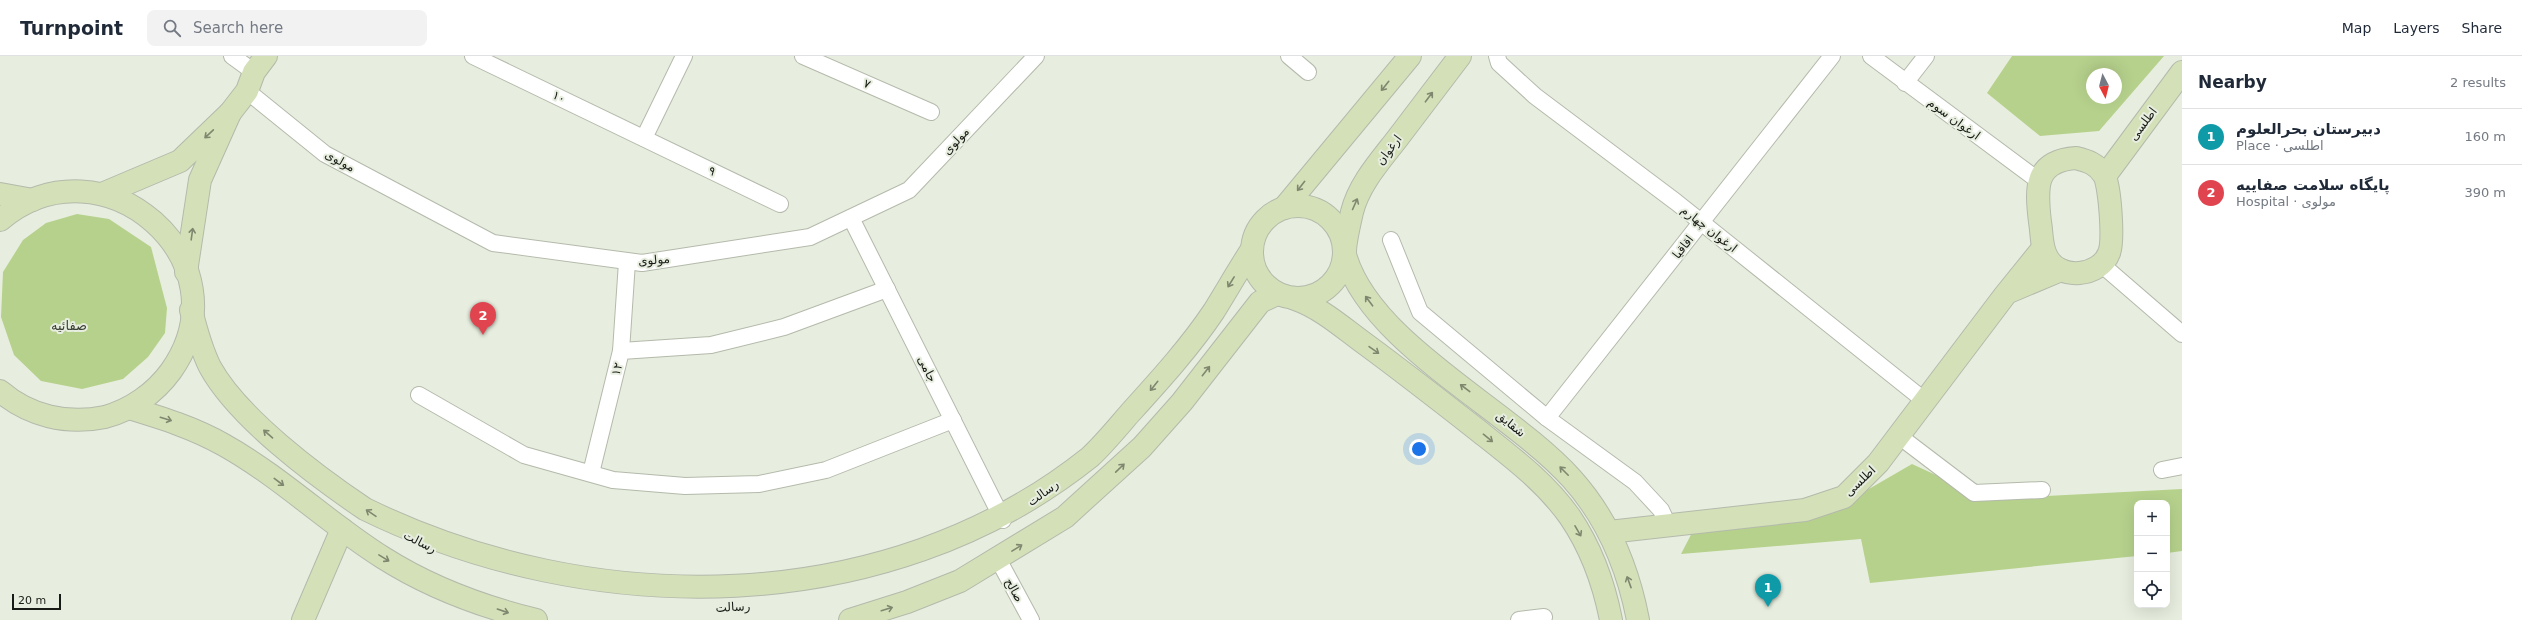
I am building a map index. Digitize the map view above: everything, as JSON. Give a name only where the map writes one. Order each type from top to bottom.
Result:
[{"type":"main road","points":[[1410,56],[1284,208],[1268,218],[1258,230],[1252,249],[1257,272],[1263,283],[1286,296],[1318,308],[1406,373],[1525,468],[1551,494],[1570,518],[1585,543],[1600,575],[1611,620]]},
{"type":"main road","name":"ارغوان","points":[[1345,256],[1352,210],[1366,181],[1460,56]]},
{"type":"main road","name":"اطلسی","points":[[2105,176],[2182,72]]},
{"type":"main road","points":[[186,272],[200,180],[230,113],[256,73]]},
{"type":"main road","points":[[102,194],[180,161],[230,113]]},
{"type":"main road","points":[[2070,158],[2088,161],[2098,167],[2105,176],[2112,243],[2108,255],[2101,264],[2091,271],[2079,274],[2061,270],[2047,259],[2043,248],[2036,192],[2039,181],[2045,171],[2054,163],[2070,158]]},
{"type":"main road","points":[[0,220],[17,208],[33,200],[63,192],[102,194],[129,204],[153,220],[172,242],[186,272]]},
{"type":"main road","points":[[0,194],[33,200]]},
{"type":"main road","points":[[850,620],[907,602],[954,584],[998,559],[1065,517],[1107,481],[1142,447],[1182,402],[1260,302],[1286,296],[1313,296],[1329,287],[1340,274],[1345,256],[1343,237],[1333,222],[1320,211],[1302,206],[1284,208]]},
{"type":"main road","name":"اطلسی","points":[[1609,532],[1805,510],[1844,497],[1878,463],[2005,295],[2043,248]]},
{"type":"main road","name":"رسالت","points":[[812,597],[890,577],[948,552],[1003,520],[1038,497],[1091,456],[1152,388],[1212,313],[1252,249]]},
{"type":"main road","name":"شقایق","points":[[1345,256],[1367,299],[1390,325],[1421,354],[1504,417],[1544,450],[1572,479],[1592,504],[1609,532],[1633,593],[1638,620]]},
{"type":"main road","points":[[2005,295],[2030,281],[2061,270]]},
{"type":"main road","name":"رسالت","points":[[186,272],[192,310],[199,340],[211,368],[243,412],[338,490],[398,531],[435,551],[524,585],[552,592]]},
{"type":"main road","points":[[0,391],[28,410],[61,419],[91,419],[128,408],[155,389],[174,366],[186,340],[192,310]]},
{"type":"main road","points":[[128,408],[182,424],[225,446],[383,558],[427,581],[470,599],[536,620]]},
{"type":"main road","points":[[303,620],[342,529]]},
{"type":"street","name":"مولوی","points":[[232,56],[256,73],[325,154],[493,243],[642,263],[810,237],[909,190],[1036,56]]},
{"type":"street","name":"۱۰","points":[[473,56],[644,138]]},
{"type":"street","points":[[644,138],[684,56]]},
{"type":"street","name":"۷","points":[[803,56],[931,112]]},
{"type":"street","points":[[1289,56],[1308,72]]},
{"type":"street","name":"ارغوان چهارم","points":[[1497,56],[1499,63],[1535,96],[1702,223],[1925,401]]},
{"type":"street","name":"اقاقیا","points":[[1547,418],[1832,56]]},
{"type":"street","name":"ارغوان سوم","points":[[1871,56],[1905,83],[2039,181]]},
{"type":"street","points":[[1905,83],[1926,56]]},
{"type":"street","name":"۹","points":[[644,138],[780,204]]},
{"type":"street","name":"جامی","points":[[851,218],[1003,520]]},
{"type":"street","points":[[1391,240],[1420,312],[1547,418],[1635,482],[1660,510],[1668,525]]},
{"type":"street","name":"۱۲","points":[[591,473],[621,351],[626,262]]},
{"type":"street","points":[[2101,264],[2182,334]]},
{"type":"street","points":[[621,351],[711,345],[784,327],[887,289]]},
{"type":"street","points":[[419,395],[524,455],[613,480],[685,486],[759,484],[826,470],[953,420]]},
{"type":"street","points":[[1899,436],[1974,493],[2042,490]]},
{"type":"street","points":[[2162,470],[2182,466]]},
{"type":"street","name":"صالح","points":[[998,559],[1031,620]]},
{"type":"street","points":[[1519,620],[1544,617]]},
{"type":"green space","points":[[2012,56],[2164,56],[2099,131],[2040,136],[1987,93]]},
{"type":"green space","points":[[77,214],[109,219],[151,247],[167,308],[165,333],[148,357],[123,379],[82,389],[41,381],[14,355],[1,317],[3,272],[23,240],[46,223]]},
{"type":"green space","points":[[1912,464],[1988,499],[2182,489],[2182,551],[2170,553],[2170,500],[2134,500],[2134,556],[1870,583],[1861,539],[1681,554],[1696,525],[1843,504]]},
{"type":"place","name":"پایگاه سلامت صفاییه","points":[[483,335]]},
{"type":"place","name":"دبیرستان بحرالعلوم","points":[[1768,607]]},
{"type":"district","name":"صفائیه","points":[[69,325]]}]
